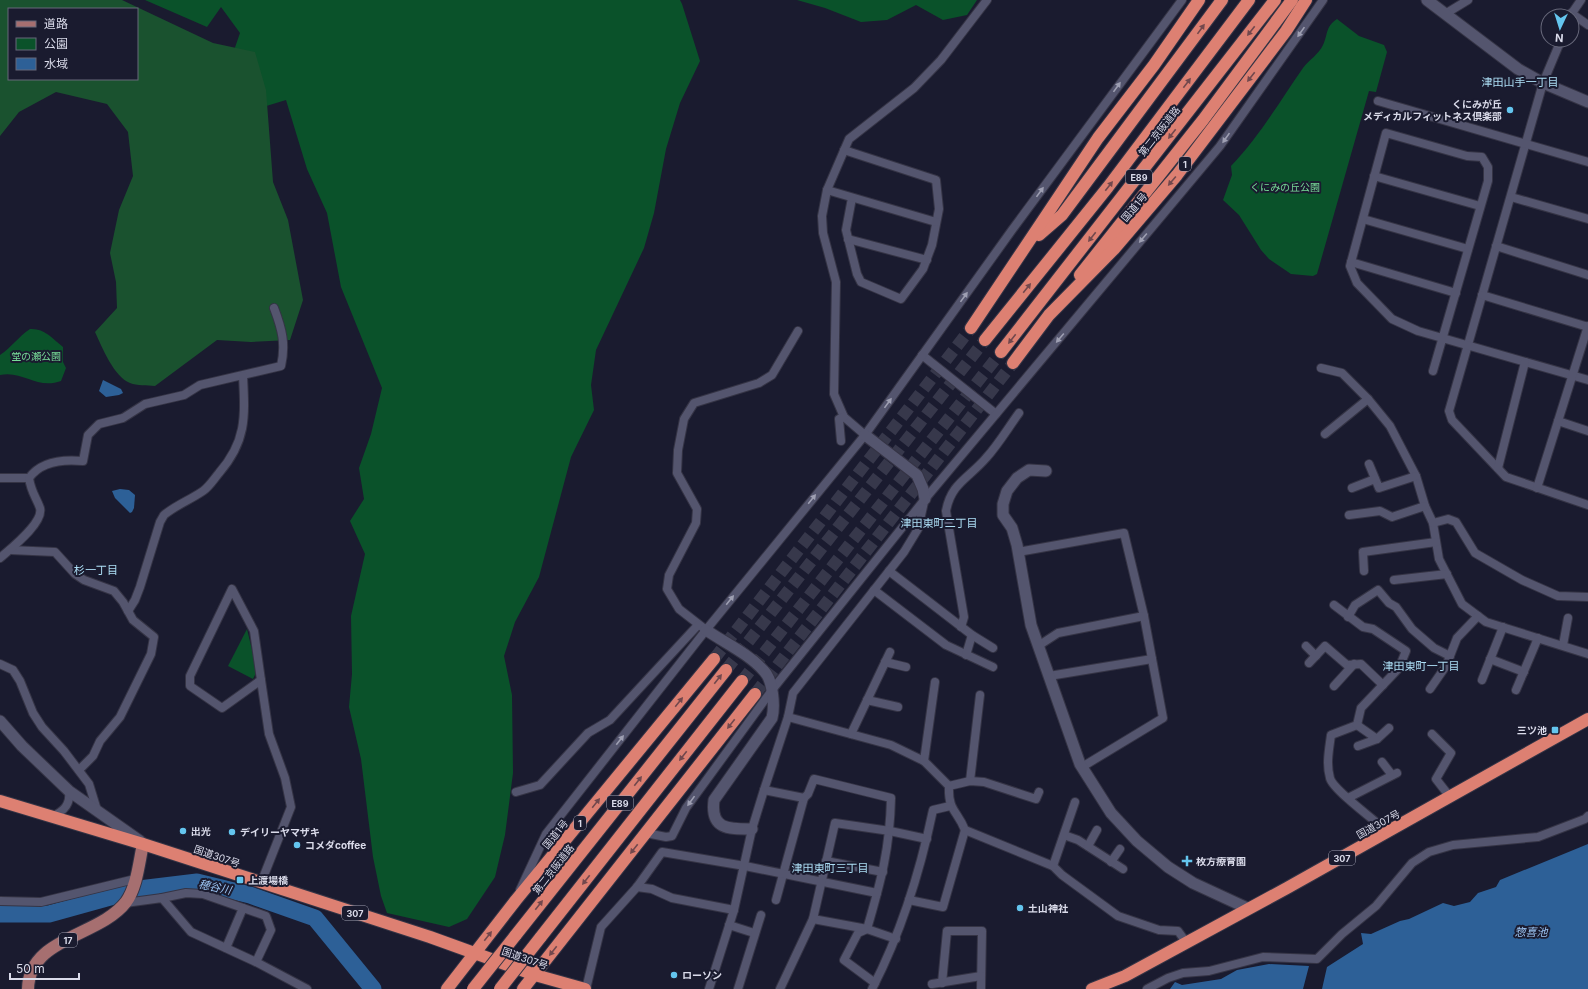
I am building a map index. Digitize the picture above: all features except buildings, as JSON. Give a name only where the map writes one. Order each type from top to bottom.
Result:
[{"type":"highway","points":[[971,328],[1028,245],[1098,138],[1154,65],[1199,0]]},
{"type":"highway","points":[[1028,245],[1062,215],[1222,0]]},
{"type":"highway","name":"第二京阪道路","points":[[985,340],[1108,187],[1249,0]]},
{"type":"highway","name":"第二京阪道路","points":[[1001,352],[1275,0]]},
{"type":"highway","points":[[1049,315],[1208,114],[1292,0]]},
{"type":"highway","name":"国道1号","points":[[1013,363],[1049,315],[1114,250],[1177,176],[1286,31],[1306,0]]},
{"type":"highway","name":"国道1号","points":[[447,989],[516,900],[714,659]]},
{"type":"highway","name":"第二京阪道路","points":[[473,989],[726,670]]},
{"type":"highway","name":"E89","points":[[500,989],[742,681]]},
{"type":"highway","points":[[523,989],[755,694]]},
{"type":"highway","name":"国道307号","points":[[1092,989],[1125,976],[1450,798],[1588,719]]},
{"type":"highway","name":"国道307号","points":[[0,801],[143,844],[423,934],[535,975],[585,989]]},
{"type":"main road","name":"17","points":[[28,989],[31,972],[37,961],[48,949],[104,922],[125,903],[130,896],[143,844]]},
{"type":"street","points":[[709,989],[734,910],[752,829],[788,717],[793,693],[904,552],[918,529],[925,499],[923,489],[917,475],[844,417],[834,394],[836,282],[824,233],[822,216],[827,190],[850,139],[892,107],[930,71],[987,0]]},
{"type":"street","points":[[516,900],[546,834],[702,628],[865,434],[1016,224],[1182,0]]},
{"type":"street","points":[[646,833],[666,838],[672,836],[686,808],[772,690],[925,499],[1220,146],[1323,0]]},
{"type":"street","points":[[1427,0],[1518,69],[1543,83],[1588,102]]},
{"type":"street","points":[[1445,14],[1468,0]]},
{"type":"street","points":[[1557,48],[1543,83],[1449,410],[1452,420],[1506,477],[1588,505]]},
{"type":"street","points":[[1378,101],[1588,162]]},
{"type":"street","points":[[1433,371],[1442,338],[1456,293],[1480,206],[1488,181],[1488,167],[1482,157],[1467,156],[1386,133],[1350,266],[1357,283],[1392,319],[1418,331],[1442,338],[1468,346],[1588,380]]},
{"type":"street","points":[[844,150],[936,180],[939,209],[932,245],[927,260],[901,299],[861,282],[857,274],[846,230],[852,198]]},
{"type":"street","points":[[1374,176],[1480,206]]},
{"type":"street","points":[[827,190],[936,222]]},
{"type":"street","points":[[1511,196],[1588,219]]},
{"type":"street","points":[[1363,219],[1468,249]]},
{"type":"street","points":[[848,239],[927,260]]},
{"type":"street","points":[[1496,246],[1588,275]]},
{"type":"street","points":[[1351,262],[1456,293]]},
{"type":"street","points":[[1482,295],[1588,326],[1537,488]]},
{"type":"street","points":[[0,558],[28,533],[40,515],[40,508],[31,489],[29,478],[35,470],[57,461],[83,461],[88,435],[99,424],[122,418],[145,404],[184,395],[200,385],[222,378],[243,376],[281,366],[284,353],[284,338],[274,308]]},
{"type":"street","points":[[752,829],[732,829],[721,825],[712,812],[714,800],[772,718],[775,708],[772,690],[766,672],[751,660],[702,628],[679,609],[667,589],[669,575],[696,523],[697,509],[677,473],[678,450],[684,419],[694,403],[759,383],[772,375],[798,331]]},
{"type":"street","points":[[922,355],[996,414]]},
{"type":"street","points":[[1498,468],[1525,362]]},
{"type":"street","points":[[1321,368],[1342,373],[1368,399],[1390,426],[1416,476],[1425,506],[1433,523],[1439,559],[1462,604],[1486,622],[1588,654]]},
{"type":"street","points":[[128,611],[135,600],[140,587],[160,522],[164,515],[205,490],[231,460],[236,450],[242,434],[245,418],[243,376]]},
{"type":"street","points":[[1325,434],[1368,399]]},
{"type":"street","points":[[961,627],[964,617],[946,511],[948,498],[955,487],[986,458],[1019,413]]},
{"type":"street","points":[[841,441],[839,419],[844,417]]},
{"type":"street","points":[[1558,421],[1588,431]]},
{"type":"street","points":[[1369,464],[1379,488],[1416,476]]},
{"type":"street","points":[[1046,471],[1029,470],[1017,478],[1007,491],[1003,504],[1003,515],[1012,528],[1018,552],[1031,625],[1082,767],[1111,813],[1137,841],[1168,867],[1193,883],[1247,908]]},
{"type":"street","points":[[0,478],[29,478]]},
{"type":"street","points":[[1352,488],[1375,479]]},
{"type":"street","points":[[1349,515],[1380,511],[1392,516],[1425,506]]},
{"type":"street","points":[[1433,523],[1448,519],[1456,522],[1474,553],[1522,580],[1558,596],[1588,597]]},
{"type":"street","points":[[1018,552],[1124,533],[1144,616],[1163,718],[1082,767]]},
{"type":"street","points":[[1364,571],[1363,552],[1436,542]]},
{"type":"street","points":[[10,550],[55,552],[75,574],[84,580],[100,584],[114,591],[128,611],[132,620],[154,637],[153,649],[120,717],[100,742],[93,756],[79,770]]},
{"type":"street","points":[[889,571],[972,636],[992,648]]},
{"type":"street","points":[[1394,580],[1446,574]]},
{"type":"street","points":[[261,680],[222,708],[190,686],[190,676],[232,589],[254,631],[269,734],[285,778],[291,807],[262,883]]},
{"type":"street","points":[[874,590],[946,645],[993,667]]},
{"type":"street","points":[[1348,617],[1355,605],[1378,590],[1389,603],[1396,607],[1412,629],[1434,648],[1450,656]]},
{"type":"street","points":[[1334,605],[1363,627],[1373,629],[1406,651],[1399,668],[1361,708],[1357,725]]},
{"type":"street","points":[[1038,646],[1058,633],[1144,616]]},
{"type":"street","points":[[1430,689],[1446,666],[1457,638],[1478,616]]},
{"type":"street","points":[[1563,645],[1568,618]]},
{"type":"street","points":[[1482,680],[1503,627]]},
{"type":"street","points":[[516,792],[540,785],[588,733],[610,720],[702,628]]},
{"type":"street","points":[[966,655],[972,636]]},
{"type":"street","points":[[1516,690],[1538,638]]},
{"type":"street","points":[[1306,646],[1316,656]]},
{"type":"street","points":[[1309,663],[1325,646],[1347,665],[1361,664],[1383,685]]},
{"type":"street","points":[[851,734],[890,652]]},
{"type":"street","points":[[1049,676],[1152,659]]},
{"type":"street","points":[[1490,659],[1524,672]]},
{"type":"street","points":[[885,662],[906,667]]},
{"type":"street","points":[[0,664],[13,670],[20,681],[33,713],[42,727],[64,750],[89,784],[97,810]]},
{"type":"street","points":[[1334,686],[1354,664]]},
{"type":"street","points":[[924,761],[935,682]]},
{"type":"street","points":[[970,781],[980,696]]},
{"type":"street","points":[[867,700],[898,707]]},
{"type":"street","points":[[788,717],[891,745],[924,761],[949,786],[950,806],[961,820],[965,830],[943,907],[909,900]]},
{"type":"street","points":[[0,721],[22,746],[69,791],[143,844]]},
{"type":"street","points":[[1357,725],[1378,739]]},
{"type":"street","points":[[1357,725],[1331,735],[1327,758],[1330,780],[1348,798],[1388,832]]},
{"type":"street","points":[[1358,746],[1378,739],[1389,728]]},
{"type":"street","points":[[1432,734],[1451,753],[1436,779],[1450,798]]},
{"type":"street","points":[[1348,798],[1394,774],[1382,762]]},
{"type":"street","points":[[776,900],[804,798],[808,794],[814,779],[891,798],[890,831],[883,872],[867,929]]},
{"type":"street","points":[[949,786],[970,781],[984,782],[1036,799],[1039,792]]},
{"type":"street","points":[[764,790],[804,798]]},
{"type":"street","points":[[50,817],[64,811],[67,807],[70,796],[69,791]]},
{"type":"street","points":[[1054,866],[1075,802]]},
{"type":"street","points":[[867,929],[858,933],[844,960],[874,986],[896,939],[927,839],[933,810],[950,806]]},
{"type":"street","points":[[1147,989],[1168,978],[1183,973],[1209,971],[1263,957],[1317,959],[1342,934],[1376,906],[1412,864],[1429,852],[1454,845],[1538,837],[1585,819],[1588,816]]},
{"type":"street","points":[[780,989],[812,919],[835,823],[890,831],[927,839]]},
{"type":"street","points":[[965,830],[1054,866],[1062,875],[1118,916],[1159,930],[1178,931],[1186,942]]},
{"type":"street","points":[[1088,846],[1097,830]]},
{"type":"street","points":[[1064,835],[1078,840],[1122,869]]},
{"type":"street","points":[[1111,862],[1120,849]]},
{"type":"street","points":[[585,989],[601,926],[637,887],[662,852],[745,866],[783,875],[822,881],[877,893]]},
{"type":"street","points":[[826,861],[883,872]]},
{"type":"street","points":[[0,901],[41,902],[135,879]]},
{"type":"street","points":[[637,887],[652,889],[672,898],[734,910]]},
{"type":"street","points":[[125,903],[186,893],[203,894],[266,916],[271,930],[256,962]]},
{"type":"street","points":[[162,898],[191,932],[256,962],[307,989]]},
{"type":"street","points":[[226,948],[243,908]]},
{"type":"street","points":[[738,989],[754,933],[761,915]]},
{"type":"street","points":[[812,919],[867,929],[896,939]]},
{"type":"street","points":[[729,925],[754,933]]},
{"type":"street","points":[[942,983],[947,931],[982,931],[981,989]]},
{"type":"street","points":[[932,984],[982,976]]},
{"type":"green space","points":[[0,0],[122,0],[213,43],[255,52],[266,90],[273,182],[288,220],[303,300],[290,340],[251,342],[217,340],[155,386],[136,385],[124,380],[109,361],[95,332],[117,308],[116,282],[110,253],[119,210],[133,176],[128,132],[107,104],[56,92],[19,112],[0,136]]},
{"type":"green space","points":[[145,0],[680,0],[682,4],[700,61],[680,103],[666,149],[654,213],[644,248],[596,350],[591,385],[594,410],[571,457],[539,577],[515,622],[504,656],[512,695],[513,773],[505,835],[495,877],[467,919],[449,927],[387,913],[381,896],[373,857],[361,759],[349,707],[352,674],[351,616],[365,554],[350,521],[364,499],[359,468],[371,434],[382,388],[341,287],[327,213],[307,169],[286,100],[243,113],[212,114],[240,33],[221,7],[207,27]]},
{"type":"green space","points":[[797,0],[977,0],[967,15],[943,20],[916,5],[887,20],[861,22],[825,8]]},
{"type":"green space","name":"くにみの丘公園","points":[[1337,19],[1359,36],[1384,45],[1387,52],[1376,92],[1369,91],[1317,274],[1313,276],[1291,274],[1269,259],[1261,250],[1239,215],[1223,200],[1232,175],[1231,166],[1260,131],[1303,68],[1321,48],[1330,25]]},
{"type":"green space","name":"堂の瀬公園","points":[[30,329],[44,332],[63,347],[63,362],[66,368],[61,381],[45,383],[16,375],[0,375],[0,355]]},
{"type":"green space","points":[[247,629],[257,671],[253,679],[228,666]]},
{"type":"water","points":[[103,380],[121,389],[123,393],[106,397],[99,391]]},
{"type":"water","points":[[120,489],[129,490],[135,495],[134,508],[130,513],[115,498],[112,491]]},
{"type":"water","name":"惣喜池","points":[[1588,844],[1588,989],[1322,989],[1327,967],[1363,944],[1361,933],[1371,934],[1400,921],[1409,919],[1443,903],[1454,906],[1470,902],[1478,893],[1496,887],[1500,880]]},
{"type":"water","points":[[1269,964],[1309,966],[1303,989],[1170,989],[1175,982],[1182,985],[1221,979],[1237,970]]},
{"type":"waterway","name":"穂谷川","points":[[0,914],[49,914],[139,889],[197,882],[250,895],[315,918],[373,989]]},
{"type":"tunnel","points":[[714,659],[971,328]]},
{"type":"tunnel","points":[[726,670],[985,340]]},
{"type":"tunnel","points":[[742,681],[1001,352]]},
{"type":"tunnel","points":[[755,694],[1013,363]]},
{"type":"place","name":"くにみが丘 メディカルフィットネス倶楽部","points":[[1510,110]]},
{"type":"place","name":"三ツ池","points":[[1555,730]]},
{"type":"place","name":"出光","points":[[183,831]]},
{"type":"place","name":"デイリーヤマザキ","points":[[232,832]]},
{"type":"place","name":"コメダcoffee","points":[[297,845]]},
{"type":"place","name":"枚方療育園","points":[[1187,861]]},
{"type":"place","name":"上渡場橋","points":[[240,880]]},
{"type":"place","name":"土山神社","points":[[1020,908]]},
{"type":"place","name":"ローソン","points":[[674,975]]},
{"type":"district","name":"津田山手一丁目","points":[[1520,82]]},
{"type":"district","name":"津田東町二丁目","points":[[939,523]]},
{"type":"district","name":"杉一丁目","points":[[96,570]]},
{"type":"district","name":"津田東町一丁目","points":[[1421,666]]},
{"type":"district","name":"津田東町三丁目","points":[[830,868]]}]
